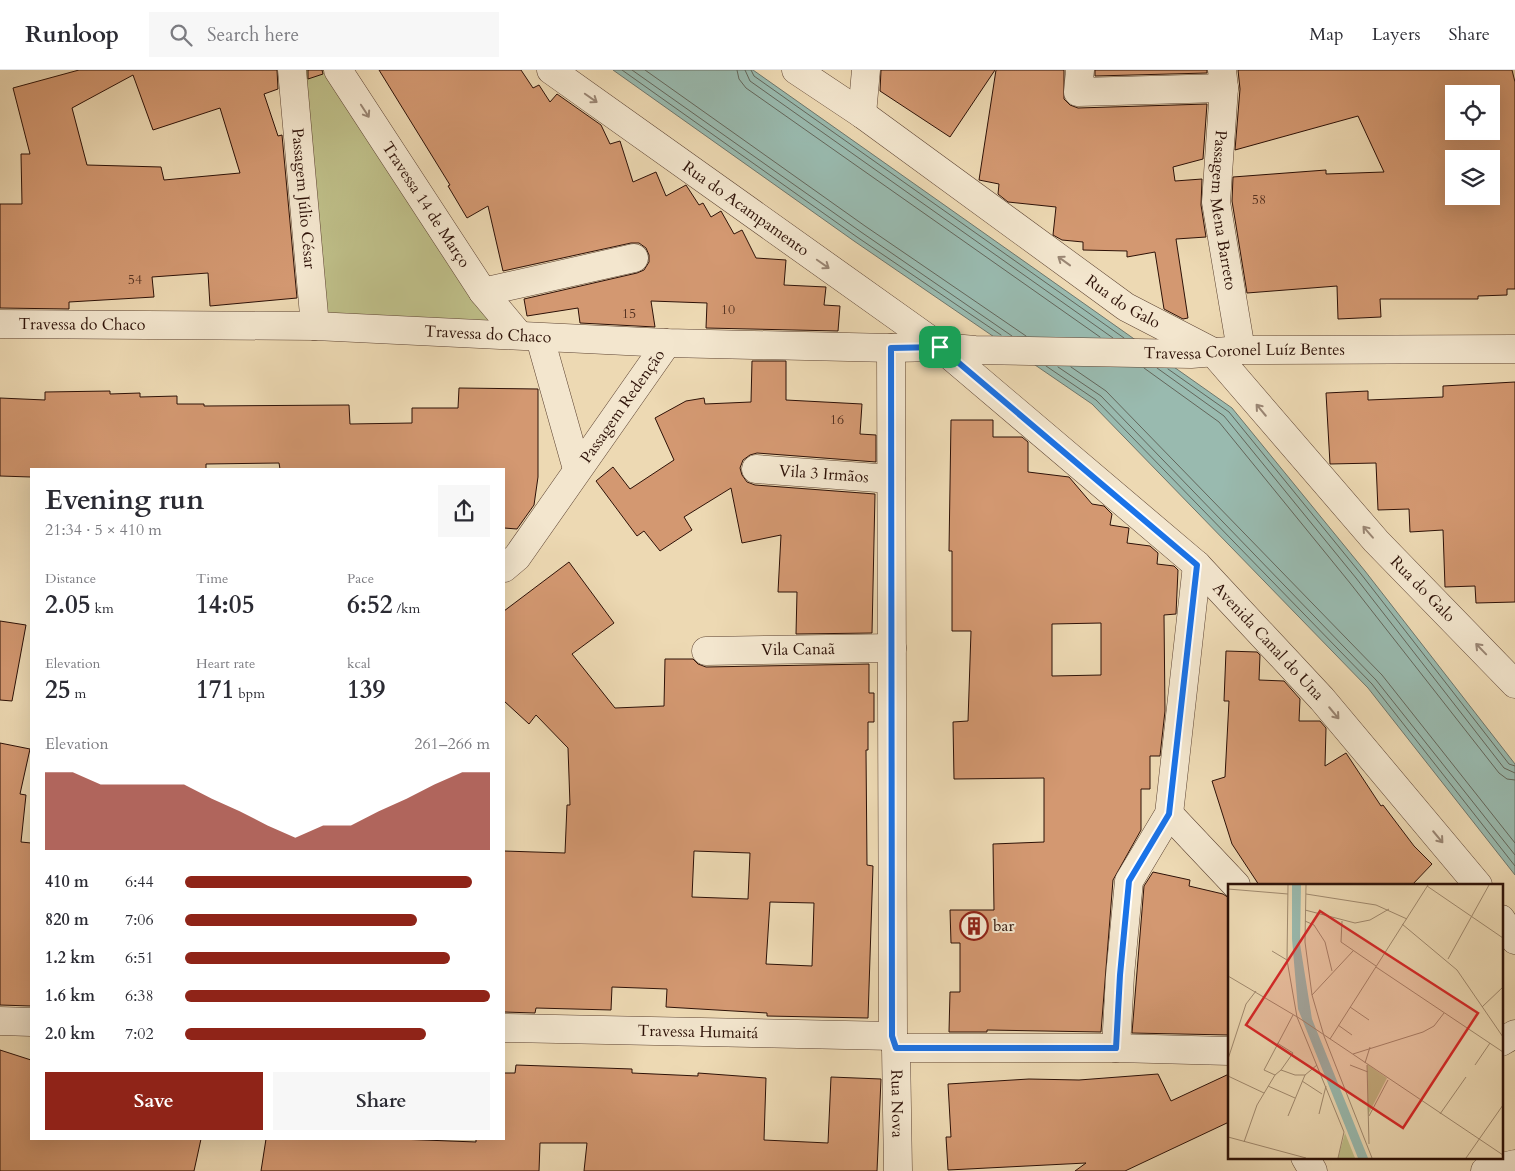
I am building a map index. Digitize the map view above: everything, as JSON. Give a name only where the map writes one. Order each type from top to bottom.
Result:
[{"type":"street","name":"Passagem Júlio César","points":[[292,70],[315,326]]},
{"type":"street","name":"Travessa 14 de Março","points":[[338,70],[483,292],[530,336]]},
{"type":"street","name":"Rua do Acampamento","points":[[551,70],[940,347]]},
{"type":"street","name":"Rua do Galo","points":[[796,70],[862,114],[1126,307],[1202,353],[1376,541],[1515,684]]},
{"type":"street","points":[[862,114],[866,70]]},
{"type":"street","points":[[1080,70],[1078,92],[1223,79]]},
{"type":"street","name":"Passagem Mena Barreto","points":[[1223,79],[1216,202],[1241,350]]},
{"type":"street","points":[[483,292],[634,258]]},
{"type":"street","name":"Travessa do Chaco","points":[[0,324],[315,326],[667,343],[891,348],[940,347],[975,350]]},
{"type":"street","name":"Passagem Redenção","points":[[530,336],[577,469]]},
{"type":"street","name":"Passagem Redenção","points":[[505,567],[517,557],[667,343]]},
{"type":"street","name":"Avenida Canal do Una","points":[[940,347],[1197,565],[1322,699],[1477,884]]},
{"type":"street","name":"Rua Nova","points":[[891,348],[894,1042],[898,1171]]},
{"type":"street","name":"Travessa Coronel Luíz Bentes","points":[[975,350],[1202,353],[1241,350],[1515,349]]},
{"type":"street","name":"Vila 3 Irmãos","points":[[756,469],[891,479]]},
{"type":"street","points":[[1116,1048],[1120,975],[1129,881],[1169,814],[1197,565]]},
{"type":"street","name":"Vila Canaã","points":[[706,652],[892,648]]},
{"type":"street","points":[[1169,814],[1235,884]]},
{"type":"street","points":[[1502,920],[1515,940]]},
{"type":"street","points":[[0,1022],[30,1022]]},
{"type":"street","name":"Travessa Humaitá","points":[[505,1028],[894,1042],[1228,1051]]},
{"type":"street","points":[[1502,1041],[1515,1034]]},
{"type":"street","points":[[1306,1158],[1312,1171]]},
{"type":"street","points":[[1485,1171],[1515,1164]]},
{"type":"green space","points":[[301,70],[339,70],[504,325],[327,334]]},
{"type":"water","points":[[613,70],[753,70],[1232,408],[1365,571],[1515,764],[1515,875],[1368,688],[1092,404],[854,241]]},
{"type":"building","points":[[79,70],[277,70],[278,89],[264,94],[278,136],[282,135],[297,298],[210,306],[208,273],[152,277],[154,297],[69,302],[69,309],[0,308],[0,204],[22,204],[21,154],[30,154],[13,88]],"holes":[[[133,75],[153,130],[220,108],[240,173],[164,180],[161,167],[87,165],[72,108]]]},
{"type":"building","points":[[308,70],[322,70],[323,74],[308,79]]},
{"type":"building","points":[[379,70],[521,70],[533,88],[539,85],[550,102],[557,94],[601,125],[610,144],[620,141],[633,182],[656,172],[666,196],[686,185],[699,205],[703,203],[711,217],[721,211],[734,234],[742,230],[756,258],[786,260],[784,285],[826,287],[824,305],[840,306],[838,331],[706,328],[707,303],[651,301],[655,327],[580,323],[578,308],[527,316],[524,299],[644,270],[649,262],[646,248],[639,243],[631,243],[503,271],[488,206],[467,218],[448,186],[450,185]]},
{"type":"building","points":[[881,70],[995,70],[950,137],[880,91]]},
{"type":"building","points":[[996,70],[1064,70],[1064,99],[1070,105],[1078,108],[1207,104],[1203,159],[1173,167],[1175,181],[1202,179],[1201,205],[1206,237],[1176,239],[1188,318],[1183,319],[1164,309],[1155,252],[1127,257],[1127,251],[1083,250],[1083,242],[1062,240],[1053,235],[1056,207],[1008,202],[998,194],[999,184],[979,180]]},
{"type":"building","points":[[1095,70],[1207,70],[1207,73],[1095,76]]},
{"type":"building","points":[[1238,70],[1512,70],[1515,82],[1515,289],[1507,289],[1507,295],[1478,296],[1478,299],[1380,299],[1381,317],[1338,319],[1337,286],[1247,293],[1232,201],[1233,177],[1326,170],[1326,174],[1384,172],[1358,116],[1235,150],[1240,89]]},
{"type":"building","points":[[752,361],[786,361],[786,400],[862,404],[860,434],[876,435],[876,462],[757,453],[743,460],[740,468],[747,482],[755,485],[875,494],[872,633],[796,634],[797,592],[778,592],[781,535],[742,543],[731,488],[684,517],[692,530],[660,551],[644,531],[637,536],[596,481],[613,467],[630,489],[674,460],[655,418],[686,401],[704,398],[705,404],[751,402]]},
{"type":"building","points":[[1515,382],[1515,602],[1476,603],[1475,586],[1445,587],[1443,530],[1410,532],[1409,509],[1378,510],[1376,463],[1330,464],[1326,393],[1368,391],[1368,400],[1443,397],[1443,386]]},
{"type":"building","points":[[459,388],[538,389],[538,477],[534,505],[517,529],[505,528],[505,468],[280,468],[279,463],[206,464],[206,468],[30,468],[30,477],[0,476],[0,398],[45,400],[45,392],[110,391],[110,394],[140,393],[140,397],[177,396],[177,404],[204,404],[204,406],[349,405],[350,424],[412,423],[412,408],[458,408]]},
{"type":"building","points":[[951,420],[993,420],[993,437],[1022,437],[1028,442],[1028,472],[1069,477],[1092,504],[1104,506],[1112,514],[1110,525],[1129,528],[1127,543],[1150,546],[1158,553],[1157,564],[1174,566],[1178,570],[1176,614],[1164,615],[1165,711],[1160,756],[1150,756],[1150,789],[1141,789],[1141,830],[1113,880],[1101,1032],[987,1030],[987,1032],[949,1032],[950,992],[960,992],[960,943],[951,943],[950,910],[994,910],[993,844],[1044,842],[1044,778],[954,779],[953,722],[968,721],[971,631],[952,631],[952,551],[949,551]],"holes":[[[1101,623],[1101,675],[1052,676],[1052,624]]]},
{"type":"building","points":[[569,562],[614,623],[572,654],[615,708],[664,706],[665,659],[693,659],[698,664],[706,667],[869,664],[869,693],[874,693],[874,722],[868,722],[868,750],[866,750],[867,865],[873,866],[868,1018],[767,1016],[767,1013],[666,1007],[667,989],[612,987],[611,1010],[536,1008],[535,1013],[505,1012],[505,851],[565,853],[567,805],[570,805],[568,748],[536,715],[529,724],[505,702],[505,610]],"holes":[[[694,851],[750,853],[748,899],[692,897]],[[770,902],[814,903],[812,966],[766,964]]]},
{"type":"building","points":[[0,621],[26,625],[12,701],[0,700]]},
{"type":"building","points":[[1226,651],[1257,652],[1260,655],[1259,680],[1284,681],[1300,699],[1299,721],[1320,721],[1326,728],[1325,766],[1346,753],[1381,806],[1383,805],[1414,846],[1432,864],[1413,884],[1258,884],[1232,844],[1212,781],[1225,777],[1229,701],[1224,701]]},
{"type":"building","points":[[0,743],[30,749],[20,794],[26,795],[21,842],[30,843],[30,1006],[0,1005]]},
{"type":"building","points":[[1153,872],[1190,880],[1189,886],[1223,894],[1228,897],[1228,1035],[1132,1033],[1144,886]]},
{"type":"building","points":[[0,1050],[30,1060],[30,1140],[201,1140],[194,1171],[0,1171]]},
{"type":"building","points":[[516,1065],[632,1069],[632,1073],[698,1076],[698,1073],[766,1078],[764,1140],[828,1143],[831,1077],[881,1079],[877,1171],[584,1171],[587,1143],[540,1143],[539,1171],[261,1171],[266,1140],[424,1140],[476,1142],[476,1140],[505,1140],[505,1073],[515,1073]]},
{"type":"building","points":[[1158,1074],[1171,1101],[1228,1074],[1228,1122],[1125,1171],[1075,1171],[1086,1163],[948,1170],[946,1137],[951,1137],[948,1084],[1029,1079],[1079,1080]]},
{"type":"place","name":"bar","points":[[974,926]]},
{"type":"route","points":[[940,347],[1197,565],[1169,814],[1129,881],[1120,975],[1116,1048],[896,1048],[892,1036],[891,348],[940,347]]}]
